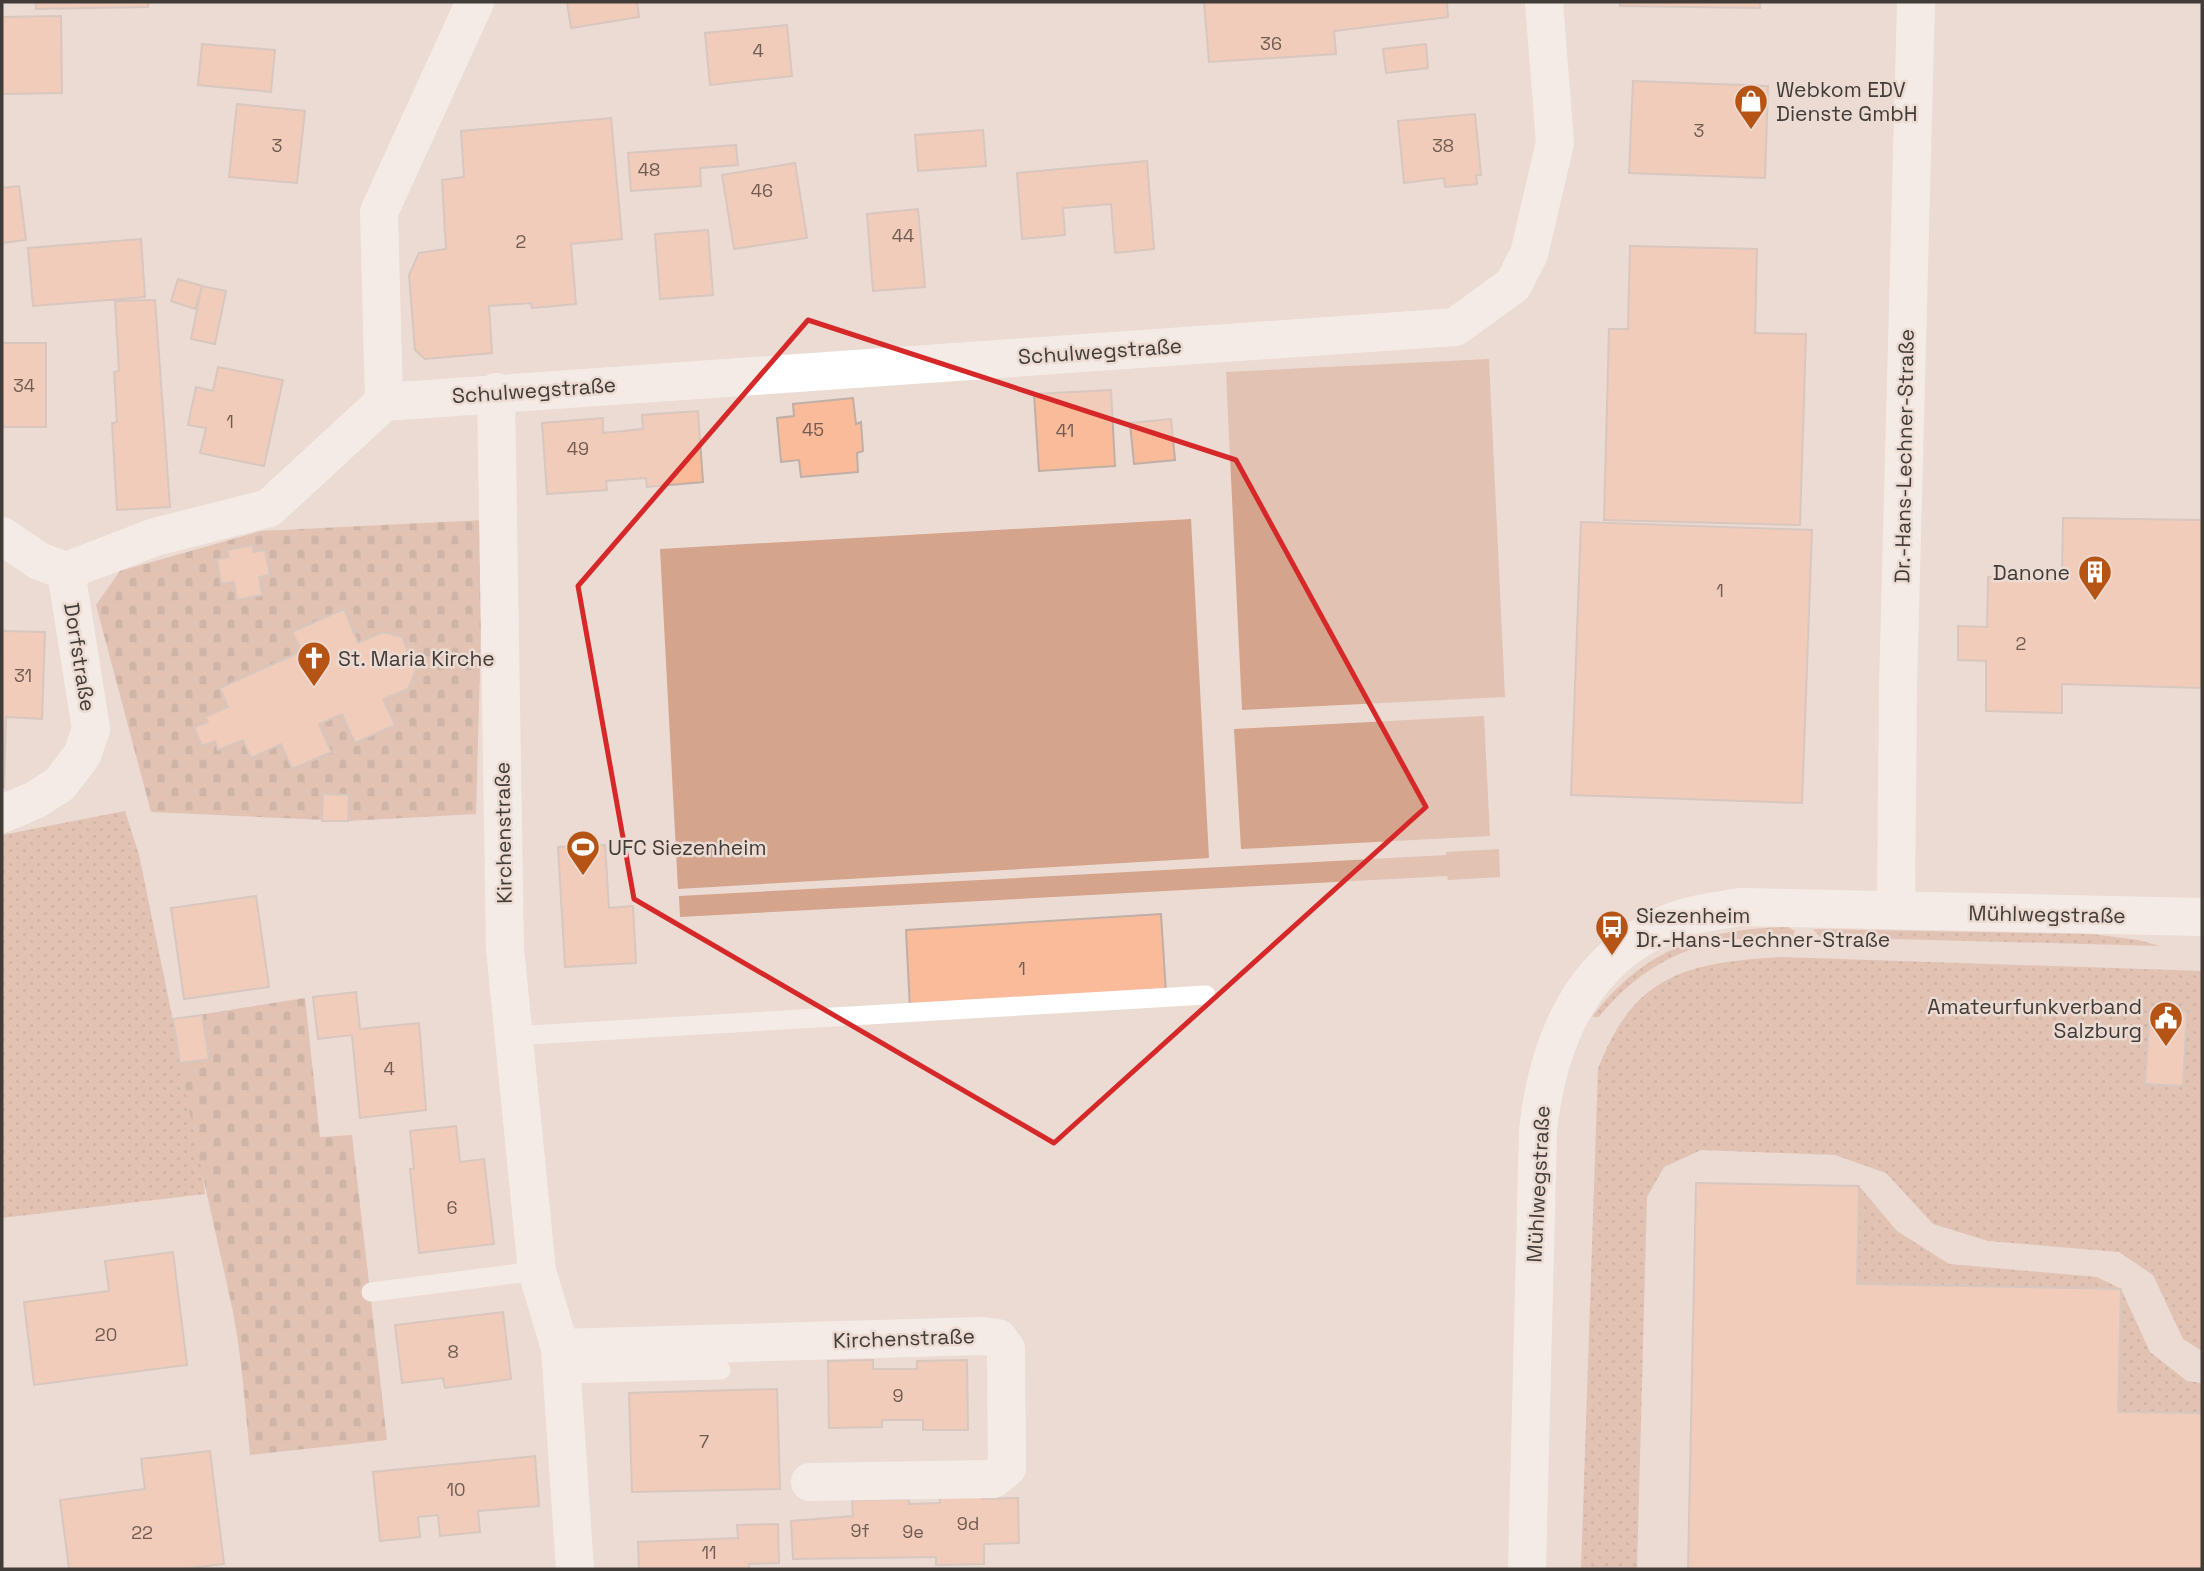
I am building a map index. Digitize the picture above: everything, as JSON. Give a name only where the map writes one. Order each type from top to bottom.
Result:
[{"type":"street","points":[[2,536],[38,561],[66,571],[155,537],[269,508],[384,402],[379,212],[475,2]]},
{"type":"street","name":"Schulwegstraße","points":[[384,402],[496,392],[1455,327],[1513,285],[1528,254],[1555,143],[1544,2]]},
{"type":"street","name":"Dr.-Hans-Lechner-Straße","points":[[1896,910],[1898,686],[1916,2]]},
{"type":"street","name":"Kirchenstraße","points":[[496,392],[505,949],[537,1271],[562,1361],[575,1569]]},
{"type":"street","name":"Dorfstraße","points":[[2,814],[35,800],[60,785],[82,755],[91,729],[66,571]]},
{"type":"street","name":"Mühlwegstraße","points":[[1527,1569],[1538,1130],[1542,1093],[1552,1051],[1569,1013],[1612,957],[1673,921],[1740,906],[2202,918]]},
{"type":"street","name":"Kirchenstraße","points":[[562,1361],[983,1336],[998,1338],[1006,1349],[1007,1468],[993,1479],[810,1482]]},
{"type":"lane","points":[[513,1036],[1206,995]]},
{"type":"lane","points":[[371,1292],[537,1271]]},
{"type":"lane","points":[[562,1361],[721,1370]]},
{"type":"highlighted area","points":[[808,320],[1236,460],[1426,807],[1054,1143],[634,899],[578,586]]},
{"type":"green space","points":[[1489,359],[1505,697],[1242,710],[1226,372]]},
{"type":"green space","points":[[1191,519],[1209,858],[678,889],[660,549]]},
{"type":"green space","points":[[484,520],[476,814],[348,821],[151,812],[96,605],[120,571],[261,531]]},
{"type":"green space","points":[[1484,716],[1490,836],[1241,849],[1234,729]]},
{"type":"green space","points":[[125,811],[139,855],[200,1152],[205,1194],[2,1218],[2,835]]},
{"type":"green space","points":[[1499,849],[1500,877],[1448,880],[1447,876],[680,917],[679,896],[1446,855],[1446,852]]},
{"type":"green space","points":[[1788,927],[1795,931],[1793,936],[1722,941],[1686,951],[1638,978],[1599,1017],[1592,1017],[1633,974],[1678,947],[1729,932]]},
{"type":"green space","points":[[1813,929],[2092,934],[2160,946],[1820,937]]},
{"type":"green space","points":[[1781,957],[2202,971],[2202,1351],[2183,1339],[2153,1275],[2119,1252],[1988,1241],[1933,1224],[1886,1173],[1835,1155],[1701,1150],[1664,1167],[1647,1197],[1637,1569],[1581,1569],[1598,1069],[1612,1037],[1629,1012],[1647,993],[1668,980],[1691,970],[1718,964]]},
{"type":"green space","points":[[305,998],[320,1137],[352,1135],[387,1440],[250,1455],[233,1312],[193,1129],[173,1019]]},
{"type":"green space","points":[[1859,1186],[1897,1231],[1949,1264],[2097,1277],[2121,1289],[2150,1352],[2187,1381],[2202,1383],[2202,1413],[2118,1412],[2120,1289],[1857,1284]]},
{"type":"building","points":[[36,2],[148,2],[148,7],[36,9]]},
{"type":"building","points":[[567,2],[637,2],[639,17],[571,28]]},
{"type":"building","points":[[1204,2],[1447,2],[1448,17],[1334,31],[1336,54],[1209,62]]},
{"type":"building","points":[[1620,2],[1760,2],[1760,8],[1620,6]]},
{"type":"building","points":[[61,16],[62,93],[2,94],[2,17]]},
{"type":"building","points":[[787,25],[792,76],[710,85],[705,33]]},
{"type":"building","points":[[202,44],[275,50],[271,92],[198,85]]},
{"type":"building","points":[[1426,44],[1428,68],[1386,73],[1383,49]]},
{"type":"building","points":[[1633,81],[1768,86],[1765,178],[1629,173]]},
{"type":"building","points":[[237,104],[305,111],[297,183],[229,177]]},
{"type":"building","points":[[1475,114],[1481,175],[1476,175],[1477,184],[1445,187],[1444,178],[1404,183],[1398,121]]},
{"type":"building","points":[[611,118],[622,239],[571,244],[576,304],[532,308],[531,303],[489,306],[492,353],[425,359],[415,350],[409,275],[419,253],[446,249],[442,180],[464,177],[461,131]]},
{"type":"building","points":[[983,130],[986,166],[918,171],[915,135]]},
{"type":"building","points":[[736,145],[738,165],[700,168],[701,186],[631,191],[628,153]]},
{"type":"building","points":[[1147,161],[1154,249],[1115,253],[1111,204],[1063,208],[1065,235],[1022,239],[1017,173]]},
{"type":"building","points":[[795,163],[807,238],[734,249],[722,175]]},
{"type":"building","points":[[19,186],[26,240],[2,243],[2,188]]},
{"type":"building","points":[[918,209],[925,287],[873,291],[867,214]]},
{"type":"building","points":[[708,230],[713,295],[660,299],[655,234]]},
{"type":"building","points":[[141,239],[145,297],[33,306],[28,248]]},
{"type":"building","points":[[1630,246],[1757,249],[1755,333],[1806,334],[1800,525],[1604,520],[1609,329],[1628,329]]},
{"type":"building","points":[[178,279],[202,286],[195,309],[171,301]]},
{"type":"building","points":[[202,286],[226,291],[215,344],[191,339]]},
{"type":"building","points":[[155,300],[170,507],[117,510],[112,423],[117,422],[114,372],[119,371],[115,301]]},
{"type":"building","points":[[2,343],[46,343],[46,427],[2,427]]},
{"type":"building","points":[[218,367],[283,380],[264,466],[200,453],[206,428],[188,425],[196,387],[213,391]]},
{"type":"building","points":[[1111,390],[1115,466],[1039,471],[1034,394]]},
{"type":"building","points":[[853,398],[856,424],[861,422],[863,451],[857,453],[858,472],[801,477],[799,460],[781,462],[777,418],[794,416],[793,404]]},
{"type":"building","points":[[698,411],[703,482],[647,487],[646,478],[606,481],[607,490],[547,494],[542,423],[603,418],[603,433],[643,429],[642,415]]},
{"type":"building","points":[[1171,419],[1175,460],[1134,464],[1130,423]]},
{"type":"building","name":"Danone","points":[[2063,518],[2202,520],[2202,688],[2062,684],[2062,713],[1986,711],[1986,661],[1958,660],[1958,626],[1987,627],[1988,577],[2062,578]]},
{"type":"building","points":[[1581,522],[1812,530],[1802,803],[1571,795]]},
{"type":"building","points":[[252,545],[254,552],[265,550],[270,575],[259,577],[262,595],[237,600],[234,582],[221,584],[217,559],[229,557],[227,550]]},
{"type":"building","name":"St. Maria Kirche","points":[[344,609],[358,643],[383,632],[402,637],[416,670],[408,689],[383,699],[395,725],[355,743],[342,714],[319,724],[331,752],[292,769],[281,744],[251,758],[243,740],[218,750],[215,741],[202,746],[194,727],[208,722],[205,717],[228,707],[220,688],[302,651],[292,632]]},
{"type":"building","points":[[2,631],[45,632],[42,719],[6,717],[4,789]]},
{"type":"building","points":[[323,794],[349,795],[348,821],[322,821]]},
{"type":"building","name":"UFC Siezenheim","points":[[605,845],[609,908],[633,906],[636,963],[565,967],[558,847]]},
{"type":"building","points":[[256,896],[269,987],[184,999],[171,908]]},
{"type":"building","points":[[1161,914],[1166,993],[910,1009],[906,930]]},
{"type":"building","points":[[356,992],[360,1029],[419,1023],[426,1110],[360,1118],[352,1035],[318,1039],[313,997]]},
{"type":"building","name":"Amateurfunkverband Salzburg","points":[[2150,1010],[2187,1012],[2183,1086],[2145,1084]]},
{"type":"building","points":[[202,1015],[209,1059],[180,1063],[173,1019]]},
{"type":"building","points":[[456,1126],[460,1162],[484,1159],[494,1244],[419,1253],[410,1169],[414,1169],[410,1131]]},
{"type":"building","points":[[1696,1183],[1859,1186],[1857,1284],[2121,1289],[2118,1412],[2202,1413],[2202,1569],[1688,1569]]},
{"type":"building","points":[[173,1252],[187,1365],[34,1385],[24,1302],[109,1291],[105,1261]]},
{"type":"building","points":[[503,1312],[511,1379],[445,1388],[443,1378],[402,1383],[395,1325]]},
{"type":"building","points":[[873,1360],[873,1369],[917,1369],[917,1361],[967,1360],[968,1430],[923,1430],[923,1420],[882,1420],[882,1427],[829,1428],[828,1361]]},
{"type":"building","points":[[777,1389],[780,1489],[632,1492],[629,1393]]},
{"type":"building","points":[[210,1451],[224,1564],[183,1569],[69,1569],[60,1500],[145,1489],[141,1459]]},
{"type":"building","points":[[535,1456],[539,1506],[478,1511],[480,1532],[440,1536],[438,1515],[418,1517],[420,1537],[380,1541],[373,1472]]},
{"type":"building","points":[[982,1496],[982,1499],[1018,1498],[1019,1543],[984,1544],[984,1564],[936,1565],[936,1557],[793,1559],[791,1521],[853,1516],[852,1500],[909,1499],[909,1504],[940,1503],[940,1497]]},
{"type":"building","points":[[778,1524],[779,1563],[749,1564],[749,1569],[639,1569],[638,1542],[738,1538],[737,1525]]},
{"type":"place","name":"Webkom EDV Dienste GmbH","points":[[1751,131]]},
{"type":"place","name":"Danone","points":[[2095,602]]},
{"type":"place","name":"St. Maria Kirche","points":[[314,688]]},
{"type":"place","name":"UFC Siezenheim","points":[[583,877]]},
{"type":"place","name":"Siezenheim Dr.-Hans-Lechner-Straße","points":[[1612,957]]},
{"type":"place","name":"Amateurfunkverband Salzburg","points":[[2166,1048]]}]
